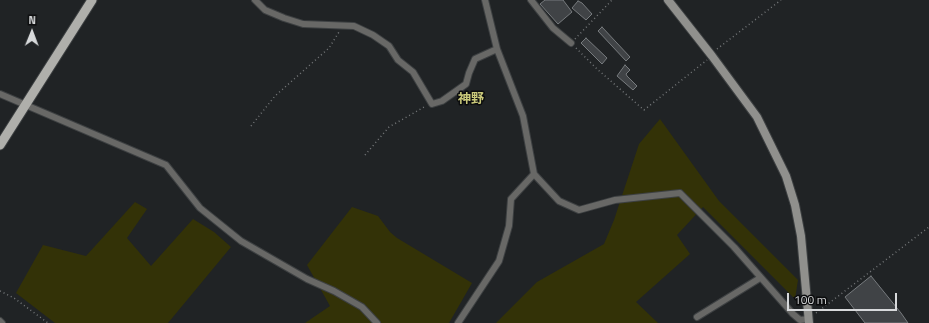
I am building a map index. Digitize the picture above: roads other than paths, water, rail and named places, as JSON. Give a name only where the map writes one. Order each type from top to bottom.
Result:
[{"type":"main road","points":[[0,145],[92,0]]},
{"type":"street","points":[[255,0],[265,10],[304,24],[360,28],[389,46],[398,60],[413,72],[432,104],[442,101],[460,90],[466,84],[468,73],[475,59],[497,49]]},
{"type":"street","points":[[485,0],[497,49],[523,116],[534,174],[559,201],[579,210],[615,200],[680,193],[734,248],[793,314],[800,320],[808,321],[801,236],[795,205],[786,176],[757,117],[712,55],[668,0]]},
{"type":"street","points":[[532,0],[553,28],[571,43]]},
{"type":"street","points":[[0,94],[25,106],[166,165],[200,208],[241,241],[307,279],[334,291],[362,307],[377,323]]},
{"type":"street","points":[[458,323],[499,261],[509,226],[511,199],[534,174]]},
{"type":"street","points":[[697,317],[760,278]]},
{"type":"district","name":"神野","points":[[471,100]]}]
